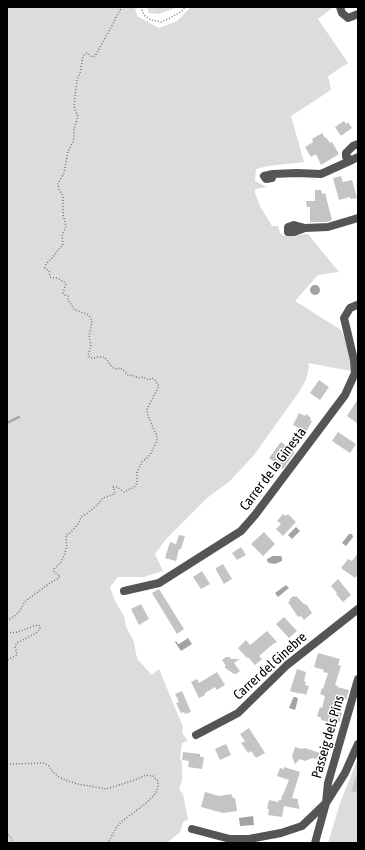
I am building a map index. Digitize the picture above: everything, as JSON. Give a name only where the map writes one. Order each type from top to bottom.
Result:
[{"type":"street","points":[[340,7],[342,13],[348,18],[358,14]]},
{"type":"street","points":[[355,159],[346,157],[346,153],[353,146],[358,144]]},
{"type":"street","points":[[273,174],[321,174],[355,159]]},
{"type":"street","points":[[305,228],[328,227],[358,218]]},
{"type":"street","name":"Carrer de la Ginesta","points":[[124,590],[159,583],[242,531],[345,395],[355,373],[354,360],[344,318],[350,308],[358,305]]},
{"type":"street","name":"Carrer del Ginebre","points":[[196,735],[238,713],[287,665],[358,609]]},
{"type":"street","name":"Passeig dels Pins","points":[[326,802],[328,783],[358,679]]},
{"type":"street","points":[[192,829],[230,839],[249,839],[281,833],[302,826],[326,802],[345,774],[358,744]]},
{"type":"street","points":[[315,843],[326,802]]},
{"type":"path","points":[[7,621],[16,615],[28,599],[45,586],[58,579],[60,576],[54,572],[54,569],[61,562],[64,556],[67,545],[66,535],[70,533],[79,523],[81,517],[88,513],[103,498],[112,495],[115,492],[113,487],[116,487],[124,492],[134,487],[137,483],[138,472],[142,462],[150,455],[157,441],[157,436],[147,413],[147,409],[159,386],[152,378],[149,380],[143,377],[138,378],[128,375],[121,368],[116,369],[112,367],[104,357],[90,358],[88,355],[91,345],[89,336],[92,321],[90,317],[73,308],[68,301],[68,296],[63,293],[66,284],[57,278],[50,277],[49,271],[45,268],[46,264],[54,257],[63,245],[62,236],[66,226],[63,214],[63,197],[59,190],[58,184],[64,173],[68,151],[73,142],[74,129],[78,117],[74,106],[77,79],[80,73],[83,56],[87,52],[92,57],[95,56],[122,7]]},
{"type":"path","points":[[141,7],[144,16],[161,22],[182,11],[185,7]]},
{"type":"path","points":[[7,633],[18,632],[38,625],[40,626],[40,629],[36,633],[17,643],[15,646],[17,655],[7,660]]},
{"type":"path","points":[[7,764],[43,763],[48,765],[53,772],[68,781],[106,789],[146,775],[153,776],[158,781],[156,793],[145,804],[121,822],[108,843]]},
{"type":"path","points":[[7,832],[14,843]]},
{"type":"shaded area","points":[[7,7],[135,7],[137,16],[159,28],[177,21],[191,7],[333,7],[318,19],[348,63],[328,76],[331,90],[291,116],[304,162],[268,166],[256,169],[255,181],[267,187],[255,189],[255,193],[260,206],[272,226],[278,226],[280,233],[284,236],[308,234],[339,272],[318,275],[295,301],[341,330],[351,357],[351,371],[308,363],[309,367],[306,380],[299,392],[254,455],[229,482],[207,498],[166,539],[155,554],[163,571],[144,577],[118,577],[110,587],[115,601],[124,616],[126,627],[134,642],[138,660],[152,675],[159,669],[183,727],[182,733],[188,741],[182,743],[180,759],[182,762],[182,781],[179,789],[183,794],[188,820],[183,822],[180,832],[167,843],[7,843]]},
{"type":"shaded area","points":[[147,7],[178,7],[159,14],[149,13]]},
{"type":"shaded area","points":[[315,285],[320,290],[315,295],[310,290]]},
{"type":"shaded area","points":[[296,527],[300,531],[292,539],[288,535]]},
{"type":"shaded area","points":[[349,534],[352,534],[353,537],[346,546],[342,543]]},
{"type":"shaded area","points":[[273,556],[281,556],[282,561],[275,564],[269,563],[267,559]]},
{"type":"shaded area","points":[[286,585],[289,588],[278,597],[275,593]]},
{"type":"shaded area","points":[[188,638],[192,644],[181,651],[175,642],[176,641],[179,644]]},
{"type":"shaded area","points":[[294,697],[298,699],[295,710],[289,708]]},
{"type":"shaded area","points":[[358,758],[358,843],[328,843],[340,803]]},
{"type":"shaded area","points":[[253,816],[254,825],[240,826],[239,818]]},
{"type":"building","points":[[344,121],[346,124],[348,122],[352,128],[341,136],[335,127]]},
{"type":"building","points":[[322,133],[330,143],[332,142],[339,154],[321,165],[316,154],[311,157],[305,147],[313,142],[312,139]]},
{"type":"building","points":[[341,176],[343,182],[352,180],[357,198],[351,199],[350,197],[339,200],[333,178]]},
{"type":"building","points":[[315,190],[321,190],[322,194],[325,193],[332,220],[327,222],[310,222],[310,207],[307,207],[306,201],[315,201]]},
{"type":"building","points":[[319,380],[329,387],[320,400],[310,393]]},
{"type":"building","points":[[358,399],[358,424],[347,416]]},
{"type":"building","points":[[299,413],[305,416],[306,414],[312,421],[304,436],[297,432],[299,428],[293,425]]},
{"type":"building","points":[[338,432],[356,444],[350,453],[332,441]]},
{"type":"building","points":[[281,442],[295,452],[283,469],[269,458]]},
{"type":"building","points":[[283,514],[286,516],[288,514],[296,522],[283,536],[276,529],[281,524],[277,521]]},
{"type":"building","points":[[264,532],[275,544],[263,556],[251,544]]},
{"type":"building","points":[[179,535],[185,536],[181,549],[179,549],[176,561],[165,558],[170,542],[176,544]]},
{"type":"building","points":[[241,547],[246,555],[237,560],[232,553]]},
{"type":"building","points":[[358,553],[358,574],[355,578],[341,568],[348,559],[352,561]]},
{"type":"building","points":[[223,564],[232,579],[224,584],[216,570],[216,568]]},
{"type":"building","points":[[202,571],[210,584],[201,589],[193,577]]},
{"type":"building","points":[[338,579],[351,595],[343,602],[331,586]]},
{"type":"building","points":[[159,589],[184,629],[177,634],[152,593]]},
{"type":"building","points":[[293,596],[296,596],[307,605],[312,613],[304,620],[301,616],[298,617],[288,602]]},
{"type":"building","points":[[141,604],[149,619],[139,625],[131,609]]},
{"type":"building","points":[[284,617],[297,631],[289,638],[276,624]]},
{"type":"building","points":[[267,631],[277,642],[259,656],[262,659],[255,665],[238,648],[246,640],[250,645]]},
{"type":"building","points":[[318,653],[340,659],[338,665],[341,666],[335,685],[338,686],[337,687],[349,690],[346,700],[336,697],[332,711],[342,713],[339,723],[330,720],[329,722],[321,720],[321,718],[317,716],[320,707],[322,708],[325,696],[320,694],[328,673],[314,667]]},
{"type":"building","points":[[226,657],[230,657],[231,659],[240,659],[234,663],[240,671],[234,674],[224,667],[226,666],[222,660]]},
{"type":"building","points":[[297,669],[306,672],[304,681],[306,682],[305,685],[309,686],[306,695],[290,691]]},
{"type":"building","points":[[217,672],[225,685],[217,690],[215,687],[199,698],[191,682],[197,679],[199,683]]},
{"type":"building","points":[[182,691],[191,712],[185,714],[184,712],[181,713],[176,703],[179,702],[175,694]]},
{"type":"building","points":[[249,728],[265,753],[256,758],[251,751],[248,753],[241,743],[245,741],[240,734]]},
{"type":"building","points":[[226,744],[231,755],[220,760],[215,749]]},
{"type":"building","points":[[295,747],[302,749],[305,748],[320,753],[318,759],[312,758],[305,761],[300,759],[295,764],[292,756]]},
{"type":"building","points":[[183,752],[200,754],[200,757],[204,757],[202,769],[188,767],[189,761],[182,760]]},
{"type":"building","points":[[284,767],[300,772],[292,798],[298,799],[300,809],[284,806],[282,817],[268,815],[269,809],[267,809],[269,800],[278,802],[281,800],[289,780],[277,776],[280,768],[284,769]]},
{"type":"building","points":[[358,774],[358,793],[351,791]]},
{"type":"building","points":[[205,792],[219,796],[231,794],[233,798],[235,798],[237,811],[223,813],[201,807]]},
{"type":"waterway","points":[[7,423],[19,417]]}]
